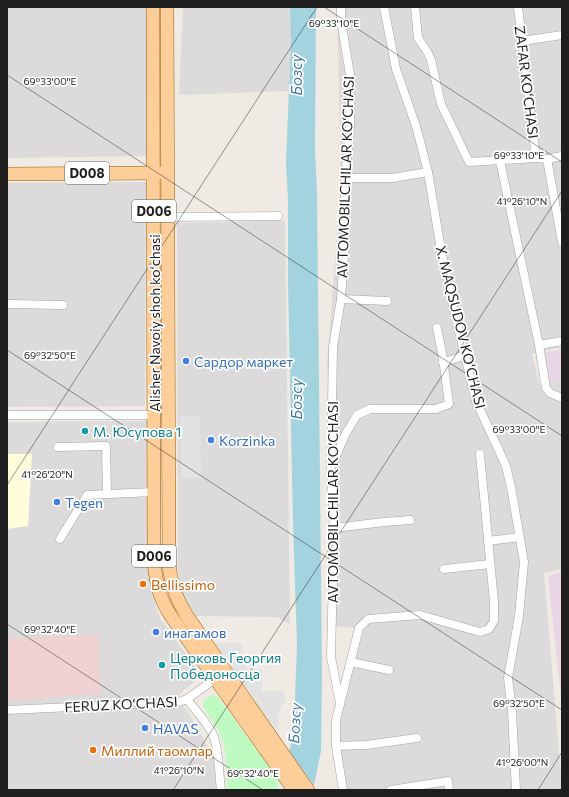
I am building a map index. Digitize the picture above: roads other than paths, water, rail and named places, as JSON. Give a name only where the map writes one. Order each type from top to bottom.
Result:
[{"type":"main road","name":"Alisher Navoiy shoh koʻchasi","points":[[154,7],[154,562],[157,584],[161,599],[171,616],[221,675],[308,790]]},
{"type":"main road","name":"Alisher Navoiy shoh koʻchasi","points":[[166,7],[170,572],[173,588],[181,607],[279,770],[294,790]]},
{"type":"main road","name":"D008","points":[[7,174],[167,173]]},
{"type":"street","name":"AVTOMOBILCHILAR KO‘CHASI","points":[[340,704],[331,657],[334,528],[331,467],[333,348],[341,299],[345,178],[350,129],[350,75],[341,20],[341,7]]},
{"type":"street","name":"X. MAQSUDOV KO‘CHASI","points":[[384,7],[396,68],[416,126],[428,172],[441,250],[476,401],[506,466],[520,537],[524,562],[519,616],[508,678],[512,711],[516,790]]},
{"type":"street","points":[[415,7],[418,38],[431,60],[441,104],[469,162],[536,158],[546,159],[562,156]]},
{"type":"street","name":"ZAFAR KO‘CHASI","points":[[518,7],[536,158]]},
{"type":"street","points":[[522,41],[562,35]]},
{"type":"street","points":[[546,159],[562,242]]},
{"type":"street","points":[[500,161],[539,345],[546,388],[550,393],[562,398]]},
{"type":"street","points":[[345,178],[393,178],[428,172]]},
{"type":"street","points":[[167,217],[278,216]]},
{"type":"street","points":[[341,299],[387,301]]},
{"type":"street","points":[[7,304],[63,305]]},
{"type":"street","points":[[331,467],[346,433],[357,415],[370,408],[436,409],[449,404],[437,328]]},
{"type":"street","points":[[539,345],[562,341]]},
{"type":"street","points":[[443,363],[465,355]]},
{"type":"street","points":[[7,415],[154,416]]},
{"type":"street","points":[[58,447],[106,446],[106,494]]},
{"type":"street","points":[[343,790],[336,746],[336,720],[359,628],[368,619],[420,615],[480,632],[489,629],[494,621],[494,602],[480,454]]},
{"type":"street","points":[[60,540],[87,495],[154,492]]},
{"type":"street","points":[[334,528],[410,520]]},
{"type":"street","points":[[488,541],[520,537]]},
{"type":"street","points":[[444,569],[490,564]]},
{"type":"street","points":[[351,662],[389,670]]},
{"type":"street","name":"FERUZ KO‘CHASI","points":[[7,710],[137,704],[173,704],[187,699],[221,675]]},
{"type":"street","points":[[187,699],[210,730],[214,739],[221,790]]},
{"type":"street","points":[[336,746],[366,745],[417,738]]},
{"type":"street","points":[[391,790],[448,781],[449,790]]},
{"type":"water","name":"Бозсу","points":[[290,7],[316,7],[315,149],[317,192],[322,672],[321,751],[314,785],[289,752],[294,726],[297,645],[293,523],[288,280],[288,200],[286,163],[291,40]]},
{"type":"place","name":"Сардор маркет","points":[[186,361]]},
{"type":"place","name":"М. Юсупова 1","points":[[85,431]]},
{"type":"place","name":"Korzinka","points":[[211,440]]},
{"type":"place","name":"Tegen","points":[[57,502]]},
{"type":"place","name":"Bellissimo","points":[[143,584]]},
{"type":"place","name":"инагамов","points":[[156,632]]},
{"type":"place","name":"Церковь Георгия Победоносца","points":[[162,665]]},
{"type":"place","name":"HAVAS","points":[[145,728]]},
{"type":"place","name":"Миллий таомлар","points":[[93,750]]}]
